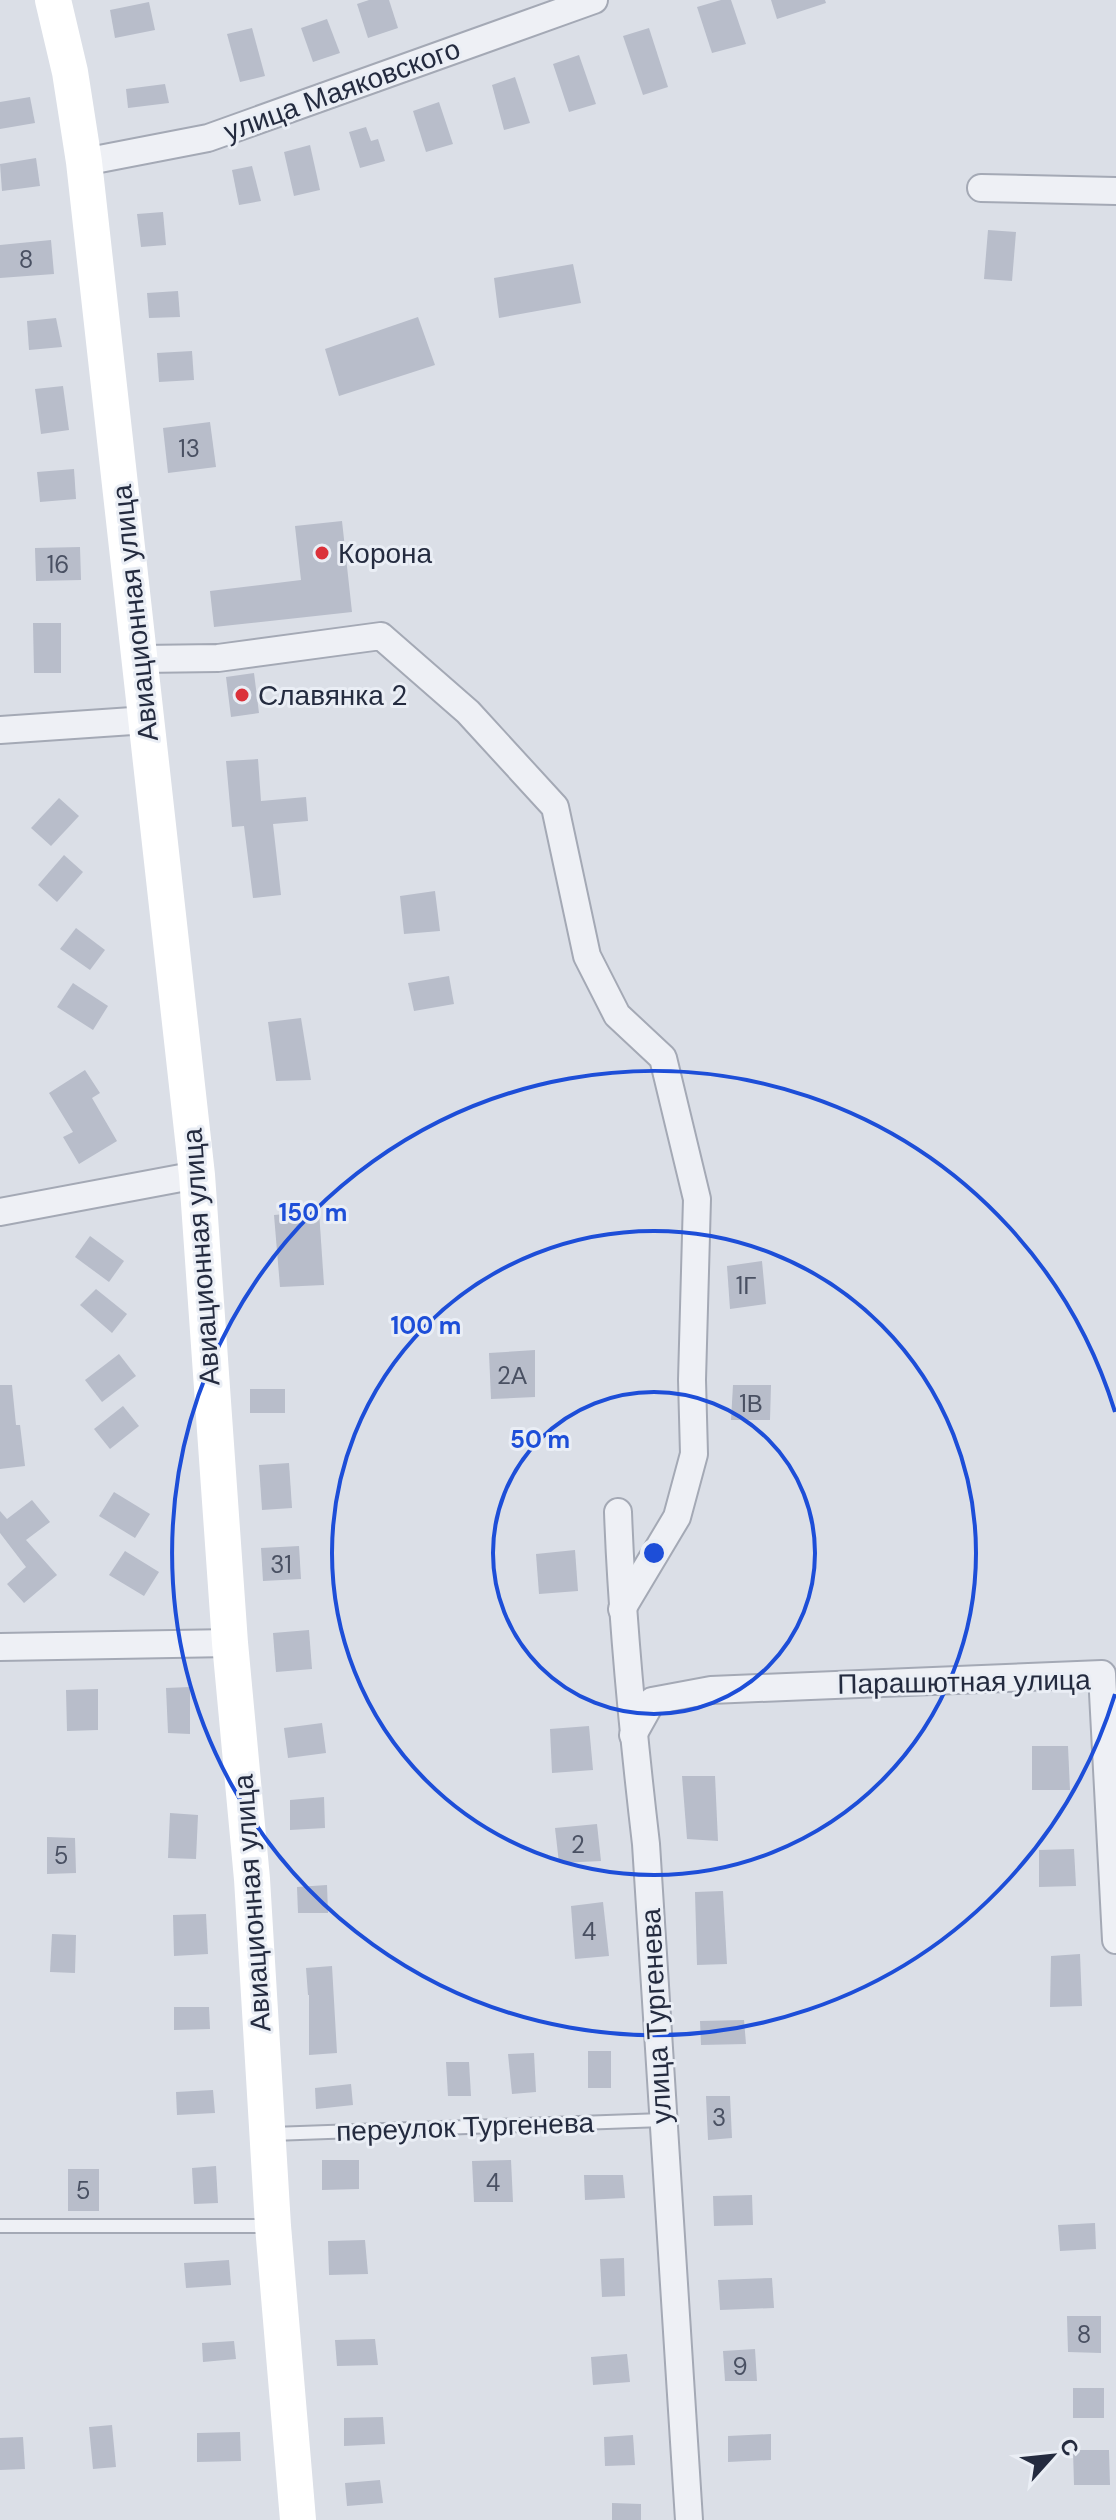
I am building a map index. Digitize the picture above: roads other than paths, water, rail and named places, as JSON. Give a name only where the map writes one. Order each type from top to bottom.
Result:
[{"type":"main road","name":"Авиационная улица","points":[[53,0],[70,72],[84,162],[197,1175],[230,1643],[252,1879],[273,2226],[298,2520]]},
{"type":"street","name":"улица Маяковского","points":[[84,162],[208,138],[594,0]]},
{"type":"street","points":[[981,188],[1116,191]]},
{"type":"street","points":[[141,659],[218,658],[381,636],[468,712],[555,807],[587,956],[617,1015],[663,1058],[697,1199],[692,1380],[694,1454],[677,1517],[622,1609]]},
{"type":"street","points":[[0,730],[147,720]]},
{"type":"street","points":[[0,1212],[197,1175]]},
{"type":"street","name":"улица Тургенева","points":[[618,1512],[622,1609],[646,1844],[689,2520]]},
{"type":"street","points":[[0,1647],[230,1643]]},
{"type":"street","name":"Парашютная улица","points":[[633,1735],[652,1701],[711,1690],[1109,1673],[1116,1940]]},
{"type":"lane","name":"переулок Тургенева","points":[[268,2134],[663,2120]]},
{"type":"lane","points":[[0,2226],[273,2226]]},
{"type":"place","name":"Корона","points":[[322,553]]},
{"type":"place","name":"Славянка 2","points":[[242,695]]}]
